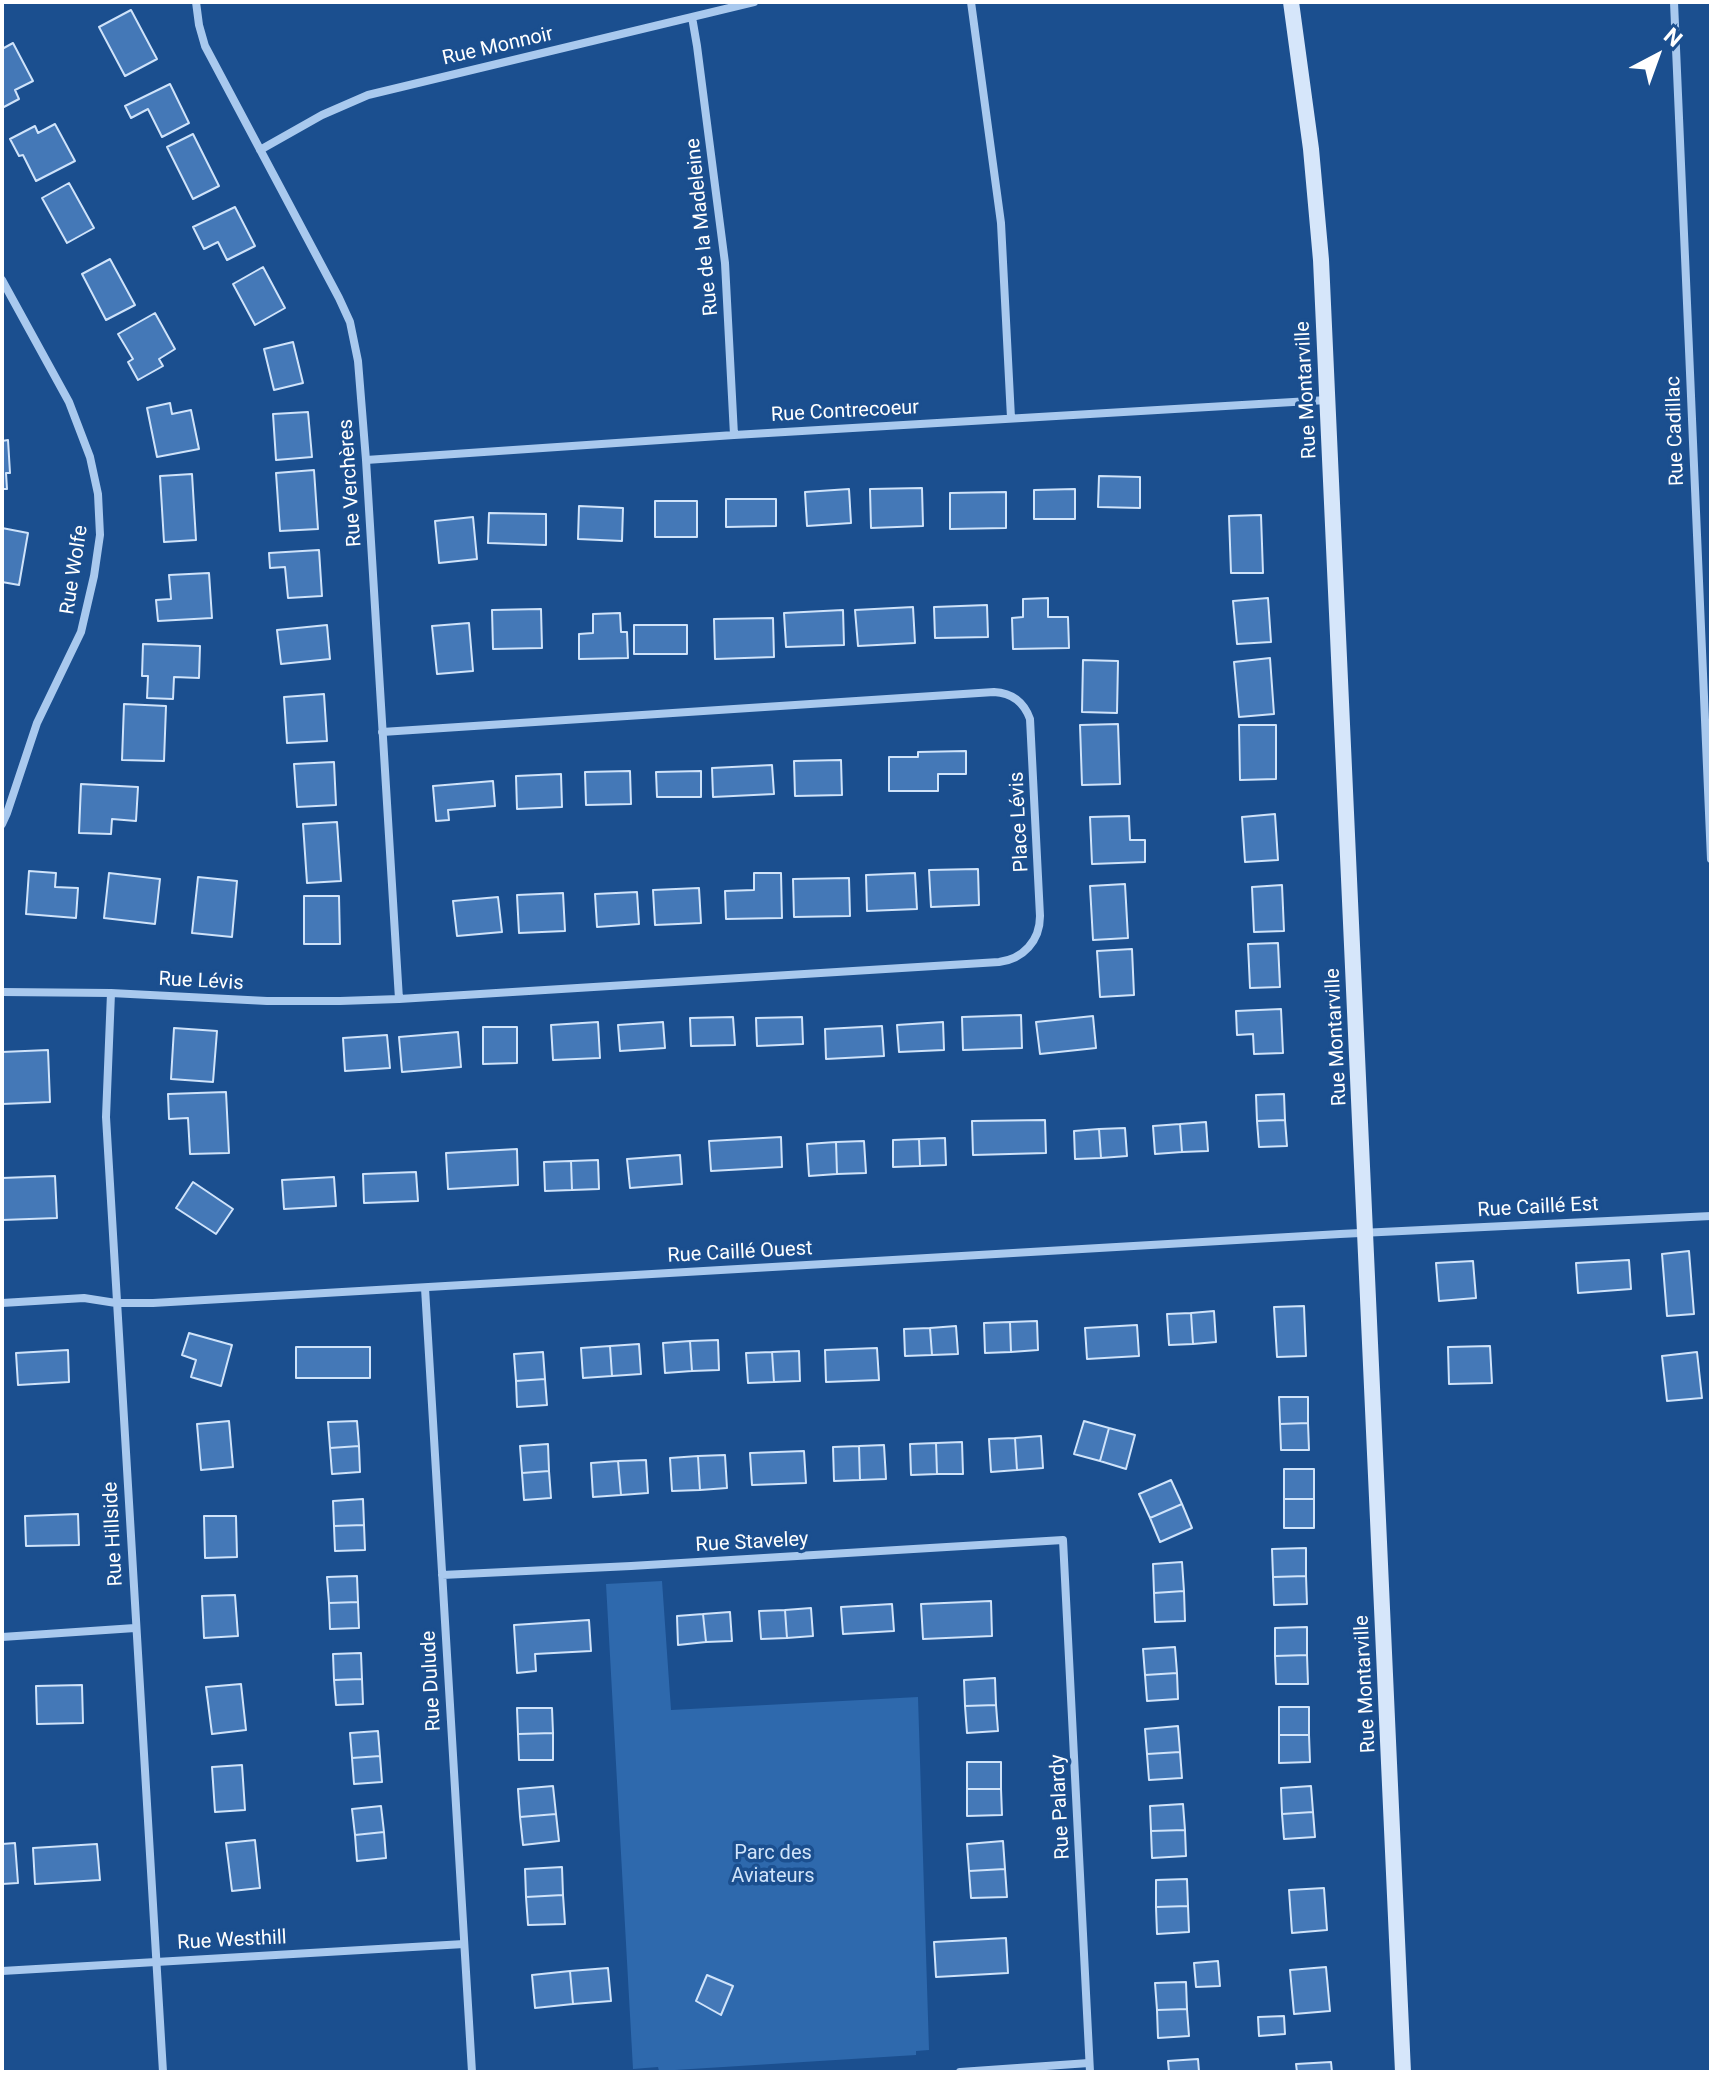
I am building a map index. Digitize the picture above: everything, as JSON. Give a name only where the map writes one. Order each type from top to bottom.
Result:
[{"type":"street","name":"Rue Verchères","points":[[196,2],[205,46],[339,298],[350,322],[358,361],[399,999]]},
{"type":"street","name":"Rue Monnoir","points":[[260,150],[330,111],[368,95],[754,2]]},
{"type":"street","points":[[971,2],[1001,223],[1011,418]]},
{"type":"street","name":"Rue Montarville","points":[[1291,2],[1318,219],[1403,2072]]},
{"type":"street","name":"Rue Cadillac","points":[[1674,2],[1711,859]]},
{"type":"street","name":"Rue de la Madeleine","points":[[692,17],[725,263],[734,435]]},
{"type":"street","name":"Rue Wolfe","points":[[2,280],[69,402],[90,457],[98,494],[100,535],[81,632],[37,723],[2,824]]},
{"type":"street","name":"Rue Contrecoeur","points":[[366,460],[1327,400]]},
{"type":"street","name":"Place Lévis","points":[[382,732],[994,692],[1008,694],[1019,701],[1028,712],[1031,731],[1040,923],[1032,944],[1014,958],[999,962],[399,999]]},
{"type":"street","name":"Rue Lévis","points":[[2,992],[111,993],[267,1001],[399,999]]},
{"type":"street","name":"Rue Hillside","points":[[111,993],[106,1117],[163,2072]]},
{"type":"street","name":"Rue Caillé Est","points":[[1366,1233],[1711,1216]]},
{"type":"street","name":"Rue Caillé Ouest","points":[[2,1303],[84,1298],[116,1303],[153,1303],[1366,1233]]},
{"type":"street","name":"Rue Dulude","points":[[425,1288],[472,2072]]},
{"type":"street","name":"Rue Staveley","points":[[442,1575],[1063,1540]]},
{"type":"street","name":"Rue Palardy","points":[[1063,1540],[1089,2068]]},
{"type":"street","points":[[2,1637],[135,1628]]},
{"type":"street","name":"Rue Westhill","points":[[2,1971],[464,1944]]},
{"type":"street","points":[[960,2072],[1089,2068]]},
{"type":"green space","name":"Parc des Aviateurs","points":[[662,1581],[671,1710],[918,1697],[929,2050],[916,2051],[916,2055],[659,2071],[658,2067],[633,2069],[606,1584]]},
{"type":"building","points":[[131,10],[157,59],[125,76],[99,27]]},
{"type":"building","points":[[13,43],[33,81],[15,90],[19,99],[2,108],[2,49]]},
{"type":"building","points":[[170,84],[189,123],[162,137],[148,109],[131,118],[125,106]]},
{"type":"building","points":[[55,124],[75,161],[36,181],[23,155],[19,156],[10,139],[35,126],[38,133]]},
{"type":"building","points":[[193,134],[219,186],[193,199],[167,147]]},
{"type":"building","points":[[69,183],[94,228],[67,243],[42,198]]},
{"type":"building","points":[[235,207],[255,246],[227,260],[218,242],[204,249],[193,227]]},
{"type":"building","points":[[110,259],[135,305],[106,320],[82,274]]},
{"type":"building","points":[[263,267],[285,308],[255,325],[233,284]]},
{"type":"building","points":[[155,313],[175,349],[159,359],[163,366],[138,380],[128,362],[133,359],[118,334]]},
{"type":"building","points":[[293,342],[303,383],[274,390],[264,349]]},
{"type":"building","points":[[170,403],[172,414],[191,410],[199,449],[157,457],[147,408]]},
{"type":"building","points":[[308,412],[312,457],[276,460],[273,414]]},
{"type":"building","points":[[8,440],[10,473],[6,473],[7,489],[2,489],[2,441]]},
{"type":"building","points":[[314,470],[318,529],[280,531],[276,473]]},
{"type":"building","points":[[192,474],[196,540],[164,542],[160,476]]},
{"type":"building","points":[[1099,476],[1140,477],[1140,508],[1098,507]]},
{"type":"building","points":[[922,488],[923,526],[871,528],[870,489]]},
{"type":"building","points":[[849,489],[851,523],[807,526],[805,492]]},
{"type":"building","points":[[1075,489],[1075,519],[1034,519],[1034,490]]},
{"type":"building","points":[[1006,492],[1006,528],[950,529],[950,493]]},
{"type":"building","points":[[726,499],[776,499],[776,526],[726,527]]},
{"type":"building","points":[[655,501],[697,501],[697,537],[655,537]]},
{"type":"building","points":[[579,506],[623,508],[622,541],[578,539]]},
{"type":"building","points":[[489,513],[546,514],[546,545],[488,543]]},
{"type":"building","points":[[1261,515],[1263,573],[1231,573],[1229,516]]},
{"type":"building","points":[[473,517],[477,559],[439,563],[435,521]]},
{"type":"building","points":[[2,528],[28,533],[19,585],[2,582]]},
{"type":"building","points":[[319,550],[322,596],[288,598],[285,567],[270,568],[269,553]]},
{"type":"building","points":[[209,573],[212,618],[158,621],[156,600],[171,599],[169,575]]},
{"type":"building","points":[[1048,598],[1048,617],[1068,617],[1069,648],[1013,649],[1012,618],[1023,617],[1023,599]]},
{"type":"building","points":[[1268,598],[1271,642],[1237,644],[1233,601]]},
{"type":"building","points":[[987,605],[988,637],[935,638],[934,607]]},
{"type":"building","points":[[913,607],[915,643],[858,646],[855,610]]},
{"type":"building","points":[[541,609],[542,648],[493,649],[492,610]]},
{"type":"building","points":[[843,610],[844,645],[786,647],[784,613]]},
{"type":"building","points":[[620,613],[621,632],[627,632],[628,658],[579,659],[579,634],[593,633],[593,614]]},
{"type":"building","points":[[773,618],[774,657],[715,659],[714,619]]},
{"type":"building","points":[[469,623],[473,671],[437,674],[432,626]]},
{"type":"building","points":[[327,625],[330,659],[281,664],[277,630]]},
{"type":"building","points":[[634,625],[687,625],[687,654],[634,654]]},
{"type":"building","points":[[143,644],[200,646],[199,678],[174,677],[173,699],[147,698],[148,676],[142,676]]},
{"type":"building","points":[[1270,658],[1274,714],[1239,717],[1234,662]]},
{"type":"building","points":[[1083,660],[1118,661],[1117,713],[1082,712]]},
{"type":"building","points":[[324,694],[327,741],[287,743],[284,697]]},
{"type":"building","points":[[124,704],[166,706],[164,761],[122,760]]},
{"type":"building","points":[[1118,724],[1120,784],[1082,785],[1080,725]]},
{"type":"building","points":[[1239,725],[1276,725],[1276,779],[1240,780]]},
{"type":"building","points":[[966,751],[966,774],[938,774],[938,791],[889,791],[889,757],[918,757],[918,752]]},
{"type":"building","points":[[841,760],[842,795],[795,796],[794,761]]},
{"type":"building","points":[[334,762],[336,805],[297,807],[294,764]]},
{"type":"building","points":[[772,765],[774,794],[713,797],[712,768]]},
{"type":"building","points":[[630,771],[631,804],[586,805],[585,772]]},
{"type":"building","points":[[701,771],[701,797],[657,797],[656,772]]},
{"type":"building","points":[[561,774],[562,807],[517,809],[516,776]]},
{"type":"building","points":[[493,781],[495,806],[448,810],[449,820],[436,821],[433,786]]},
{"type":"building","points":[[81,784],[138,787],[136,821],[112,819],[111,834],[79,833]]},
{"type":"building","points":[[1275,814],[1278,860],[1245,862],[1242,817]]},
{"type":"building","points":[[1129,816],[1130,840],[1145,840],[1145,862],[1092,864],[1090,817]]},
{"type":"building","points":[[337,822],[341,881],[307,883],[303,824]]},
{"type":"building","points":[[978,869],[979,905],[931,907],[929,870]]},
{"type":"building","points":[[29,871],[56,873],[55,887],[78,888],[76,918],[26,914]]},
{"type":"building","points":[[109,873],[160,879],[155,924],[104,918]]},
{"type":"building","points":[[754,873],[781,873],[782,918],[726,919],[725,891],[754,890]]},
{"type":"building","points":[[915,873],[917,909],[867,911],[866,875]]},
{"type":"building","points":[[198,877],[237,881],[232,937],[192,933]]},
{"type":"building","points":[[849,878],[850,916],[794,917],[793,879]]},
{"type":"building","points":[[1125,884],[1128,938],[1093,940],[1090,886]]},
{"type":"building","points":[[1282,885],[1284,931],[1254,932],[1252,887]]},
{"type":"building","points":[[699,888],[701,923],[655,925],[653,890]]},
{"type":"building","points":[[637,892],[639,924],[597,927],[595,894]]},
{"type":"building","points":[[563,893],[565,931],[519,933],[517,895]]},
{"type":"building","points":[[304,896],[339,896],[340,944],[304,944]]},
{"type":"building","points":[[498,897],[502,932],[457,936],[453,901]]},
{"type":"building","points":[[1278,943],[1280,987],[1250,988],[1248,944]]},
{"type":"building","points":[[1132,949],[1134,995],[1100,997],[1097,951]]},
{"type":"building","points":[[1281,1009],[1283,1053],[1254,1054],[1253,1034],[1237,1035],[1236,1011]]},
{"type":"building","points":[[1021,1015],[1022,1048],[963,1050],[962,1017]]},
{"type":"building","points":[[1093,1016],[1096,1048],[1040,1054],[1036,1022]]},
{"type":"building","points":[[733,1017],[735,1045],[691,1046],[690,1018]]},
{"type":"building","points":[[802,1017],[803,1044],[757,1046],[756,1018]]},
{"type":"building","points":[[598,1022],[600,1058],[553,1060],[551,1025]]},
{"type":"building","points":[[663,1022],[665,1048],[620,1051],[618,1025]]},
{"type":"building","points":[[943,1022],[944,1050],[899,1052],[897,1025]]},
{"type":"building","points":[[882,1026],[884,1056],[826,1059],[825,1029]]},
{"type":"building","points":[[483,1027],[517,1027],[517,1063],[483,1064]]},
{"type":"building","points":[[174,1028],[217,1031],[213,1082],[171,1079]]},
{"type":"building","points":[[458,1032],[461,1067],[402,1072],[399,1037]]},
{"type":"building","points":[[387,1035],[390,1068],[345,1071],[343,1038]]},
{"type":"building","points":[[48,1050],[50,1102],[2,1104],[2,1052]]},
{"type":"building","points":[[226,1092],[229,1153],[190,1154],[188,1118],[169,1119],[168,1094]]},
{"type":"building","points":[[1284,1094],[1285,1120],[1257,1121],[1256,1095]]},
{"type":"building","points":[[1045,1120],[1046,1153],[973,1155],[972,1121]]},
{"type":"building","points":[[1285,1120],[1287,1146],[1259,1147],[1257,1121]]},
{"type":"building","points":[[1206,1122],[1208,1151],[1182,1152],[1180,1124]]},
{"type":"building","points":[[1180,1124],[1182,1152],[1155,1154],[1153,1126]]},
{"type":"building","points":[[1125,1128],[1127,1156],[1101,1158],[1099,1129]]},
{"type":"building","points":[[1099,1129],[1101,1158],[1075,1159],[1074,1131]]},
{"type":"building","points":[[781,1137],[782,1167],[711,1171],[709,1141]]},
{"type":"building","points":[[945,1138],[946,1165],[920,1166],[919,1139]]},
{"type":"building","points":[[919,1139],[920,1166],[893,1167],[893,1140]]},
{"type":"building","points":[[864,1141],[866,1173],[837,1174],[836,1142]]},
{"type":"building","points":[[836,1142],[837,1174],[809,1176],[807,1144]]},
{"type":"building","points":[[517,1149],[518,1185],[448,1189],[446,1153]]},
{"type":"building","points":[[680,1155],[682,1184],[630,1188],[627,1159]]},
{"type":"building","points":[[598,1160],[599,1189],[572,1190],[571,1161]]},
{"type":"building","points":[[571,1161],[572,1190],[545,1191],[544,1162]]},
{"type":"building","points":[[416,1172],[418,1201],[364,1203],[363,1174]]},
{"type":"building","points":[[55,1176],[57,1218],[2,1220],[2,1178]]},
{"type":"building","points":[[334,1177],[336,1206],[284,1209],[282,1180]]},
{"type":"building","points":[[193,1182],[233,1209],[216,1234],[176,1208]]},
{"type":"building","points":[[1689,1251],[1694,1314],[1667,1316],[1662,1254]]},
{"type":"building","points":[[1629,1260],[1631,1289],[1578,1293],[1576,1263]]},
{"type":"building","points":[[1473,1261],[1476,1298],[1439,1301],[1436,1263]]},
{"type":"building","points":[[1304,1306],[1306,1356],[1277,1357],[1274,1307]]},
{"type":"building","points":[[1214,1311],[1216,1342],[1193,1344],[1191,1313]]},
{"type":"building","points":[[1191,1313],[1193,1344],[1169,1345],[1167,1314]]},
{"type":"building","points":[[1037,1321],[1038,1350],[1011,1352],[1010,1322]]},
{"type":"building","points":[[1010,1322],[1011,1352],[985,1353],[984,1323]]},
{"type":"building","points":[[1137,1325],[1139,1356],[1087,1359],[1085,1328]]},
{"type":"building","points":[[956,1326],[958,1354],[932,1355],[930,1328]]},
{"type":"building","points":[[930,1328],[932,1355],[905,1356],[904,1329]]},
{"type":"building","points":[[189,1333],[232,1345],[221,1386],[191,1377],[196,1360],[182,1355]]},
{"type":"building","points":[[718,1340],[719,1370],[692,1371],[690,1341]]},
{"type":"building","points":[[690,1341],[692,1371],[665,1373],[663,1343]]},
{"type":"building","points":[[639,1344],[641,1374],[612,1376],[610,1346]]},
{"type":"building","points":[[610,1346],[612,1376],[583,1378],[581,1348]]},
{"type":"building","points":[[1490,1346],[1492,1383],[1449,1384],[1448,1347]]},
{"type":"building","points":[[296,1347],[370,1347],[370,1378],[296,1378]]},
{"type":"building","points":[[877,1348],[879,1380],[826,1382],[825,1350]]},
{"type":"building","points":[[68,1350],[69,1382],[18,1385],[16,1353]]},
{"type":"building","points":[[799,1351],[800,1381],[774,1382],[772,1352]]},
{"type":"building","points":[[543,1352],[545,1379],[516,1381],[514,1354]]},
{"type":"building","points":[[772,1352],[774,1382],[748,1383],[746,1353]]},
{"type":"building","points":[[1697,1352],[1702,1398],[1667,1401],[1662,1356]]},
{"type":"building","points":[[545,1379],[547,1405],[517,1407],[516,1381]]},
{"type":"building","points":[[1279,1397],[1308,1397],[1308,1423],[1280,1424]]},
{"type":"building","points":[[229,1421],[233,1467],[201,1470],[197,1424]]},
{"type":"building","points":[[357,1421],[359,1446],[330,1448],[328,1422]]},
{"type":"building","points":[[1084,1421],[1109,1428],[1100,1461],[1074,1454]]},
{"type":"building","points":[[1308,1423],[1309,1450],[1281,1450],[1280,1424]]},
{"type":"building","points":[[1109,1428],[1135,1435],[1126,1469],[1100,1461]]},
{"type":"building","points":[[1041,1436],[1043,1468],[1017,1470],[1015,1438]]},
{"type":"building","points":[[1015,1438],[1017,1470],[991,1472],[989,1439]]},
{"type":"building","points":[[962,1442],[963,1474],[937,1474],[936,1443]]},
{"type":"building","points":[[936,1443],[937,1474],[911,1475],[910,1444]]},
{"type":"building","points":[[548,1444],[549,1471],[522,1473],[520,1446]]},
{"type":"building","points":[[884,1445],[886,1479],[860,1480],[859,1446]]},
{"type":"building","points":[[359,1446],[360,1472],[332,1474],[330,1448]]},
{"type":"building","points":[[859,1446],[860,1480],[834,1481],[833,1447]]},
{"type":"building","points":[[804,1451],[806,1483],[752,1485],[750,1453]]},
{"type":"building","points":[[725,1455],[727,1488],[700,1490],[698,1456]]},
{"type":"building","points":[[698,1456],[700,1490],[672,1491],[670,1458]]},
{"type":"building","points":[[646,1460],[648,1493],[621,1495],[618,1461]]},
{"type":"building","points":[[618,1461],[621,1495],[593,1497],[591,1463]]},
{"type":"building","points":[[1284,1469],[1314,1469],[1314,1499],[1284,1499]]},
{"type":"building","points":[[549,1471],[551,1498],[524,1500],[522,1473]]},
{"type":"building","points":[[1171,1480],[1182,1504],[1150,1518],[1139,1494]]},
{"type":"building","points":[[363,1499],[364,1525],[334,1526],[333,1501]]},
{"type":"building","points":[[1284,1499],[1314,1499],[1314,1528],[1284,1528]]},
{"type":"building","points":[[1182,1504],[1192,1528],[1160,1542],[1150,1518]]},
{"type":"building","points":[[78,1514],[79,1545],[26,1546],[25,1516]]},
{"type":"building","points":[[204,1516],[236,1516],[237,1557],[205,1558]]},
{"type":"building","points":[[364,1525],[365,1550],[335,1551],[334,1526]]},
{"type":"building","points":[[1306,1548],[1306,1576],[1273,1577],[1272,1549]]},
{"type":"building","points":[[1182,1562],[1184,1591],[1154,1593],[1153,1564]]},
{"type":"building","points":[[357,1576],[358,1602],[329,1603],[327,1577]]},
{"type":"building","points":[[1306,1576],[1307,1604],[1274,1605],[1273,1577]]},
{"type":"building","points":[[1184,1591],[1185,1621],[1155,1622],[1154,1593]]},
{"type":"building","points":[[235,1595],[238,1636],[204,1638],[202,1596]]},
{"type":"building","points":[[991,1601],[992,1636],[923,1639],[921,1604]]},
{"type":"building","points":[[358,1602],[359,1628],[330,1629],[329,1603]]},
{"type":"building","points":[[892,1604],[894,1631],[843,1634],[841,1607]]},
{"type":"building","points":[[811,1608],[813,1636],[787,1638],[785,1610]]},
{"type":"building","points":[[785,1610],[787,1638],[761,1639],[759,1611]]},
{"type":"building","points":[[730,1612],[732,1641],[706,1642],[703,1614]]},
{"type":"building","points":[[703,1614],[706,1642],[678,1645],[677,1616]]},
{"type":"building","points":[[589,1620],[591,1651],[535,1654],[536,1671],[517,1673],[514,1625]]},
{"type":"building","points":[[1307,1627],[1307,1655],[1275,1656],[1275,1628]]},
{"type":"building","points":[[1175,1647],[1177,1673],[1145,1675],[1143,1649]]},
{"type":"building","points":[[361,1653],[362,1679],[334,1680],[333,1654]]},
{"type":"building","points":[[1307,1655],[1308,1684],[1276,1684],[1275,1656]]},
{"type":"building","points":[[1177,1673],[1178,1699],[1147,1701],[1145,1675]]},
{"type":"building","points":[[995,1678],[996,1705],[965,1706],[964,1680]]},
{"type":"building","points":[[362,1679],[363,1704],[336,1705],[334,1680]]},
{"type":"building","points":[[241,1684],[246,1730],[212,1734],[206,1687]]},
{"type":"building","points":[[82,1685],[83,1723],[37,1724],[36,1686]]},
{"type":"building","points":[[996,1705],[998,1731],[967,1733],[965,1706]]},
{"type":"building","points":[[1279,1707],[1309,1707],[1309,1735],[1279,1735]]},
{"type":"building","points":[[517,1708],[552,1708],[553,1733],[518,1734]]},
{"type":"building","points":[[1178,1726],[1180,1752],[1147,1754],[1145,1729]]},
{"type":"building","points":[[378,1731],[380,1756],[352,1758],[350,1733]]},
{"type":"building","points":[[553,1733],[553,1760],[519,1760],[518,1734]]},
{"type":"building","points":[[1279,1735],[1309,1735],[1310,1762],[1279,1763]]},
{"type":"building","points":[[1180,1752],[1182,1778],[1149,1780],[1147,1754]]},
{"type":"building","points":[[380,1756],[382,1782],[354,1784],[352,1758]]},
{"type":"building","points":[[967,1762],[1001,1762],[1001,1789],[967,1789]]},
{"type":"building","points":[[242,1765],[245,1810],[215,1812],[212,1767]]},
{"type":"building","points":[[553,1786],[556,1814],[520,1817],[518,1789]]},
{"type":"building","points":[[1311,1786],[1313,1812],[1282,1814],[1281,1788]]},
{"type":"building","points":[[967,1789],[1001,1789],[1002,1815],[967,1816]]},
{"type":"building","points":[[1183,1804],[1185,1830],[1151,1831],[1150,1806]]},
{"type":"building","points":[[381,1806],[384,1832],[355,1835],[352,1809]]},
{"type":"building","points":[[1313,1812],[1315,1837],[1284,1839],[1282,1814]]},
{"type":"building","points":[[556,1814],[559,1841],[523,1845],[520,1817]]},
{"type":"building","points":[[1185,1830],[1186,1856],[1152,1858],[1151,1831]]},
{"type":"building","points":[[384,1832],[386,1858],[357,1861],[355,1835]]},
{"type":"building","points":[[255,1840],[260,1888],[232,1891],[226,1843]]},
{"type":"building","points":[[1003,1841],[1005,1869],[969,1871],[967,1844]]},
{"type":"building","points":[[15,1843],[18,1883],[2,1884],[2,1844]]},
{"type":"building","points":[[97,1844],[100,1880],[35,1884],[33,1848]]},
{"type":"building","points":[[562,1867],[563,1895],[526,1897],[525,1869]]},
{"type":"building","points":[[1005,1869],[1007,1897],[971,1898],[969,1871]]},
{"type":"building","points":[[1187,1879],[1188,1906],[1156,1907],[1156,1880]]},
{"type":"building","points":[[1324,1888],[1327,1930],[1292,1933],[1289,1890]]},
{"type":"building","points":[[563,1895],[565,1924],[528,1925],[526,1897]]},
{"type":"building","points":[[1188,1906],[1189,1932],[1157,1934],[1156,1907]]},
{"type":"building","points":[[1006,1938],[1008,1973],[936,1977],[934,1942]]},
{"type":"building","points":[[1218,1961],[1220,1986],[1196,1987],[1194,1963]]},
{"type":"building","points":[[1326,1967],[1330,2011],[1294,2014],[1290,1970]]},
{"type":"building","points":[[608,1968],[611,2001],[573,2004],[570,1971]]},
{"type":"building","points":[[570,1971],[573,2004],[535,2008],[532,1975]]},
{"type":"building","points":[[707,1975],[733,1986],[721,2015],[696,2001]]},
{"type":"building","points":[[1186,1982],[1187,2009],[1157,2010],[1155,1983]]},
{"type":"building","points":[[1187,2009],[1189,2036],[1158,2038],[1157,2010]]},
{"type":"building","points":[[1284,2016],[1285,2034],[1259,2036],[1258,2017]]},
{"type":"building","points":[[1198,2059],[1199,2072],[1169,2072],[1168,2061]]},
{"type":"building","points":[[1331,2062],[1332,2072],[1297,2072],[1296,2064]]}]
